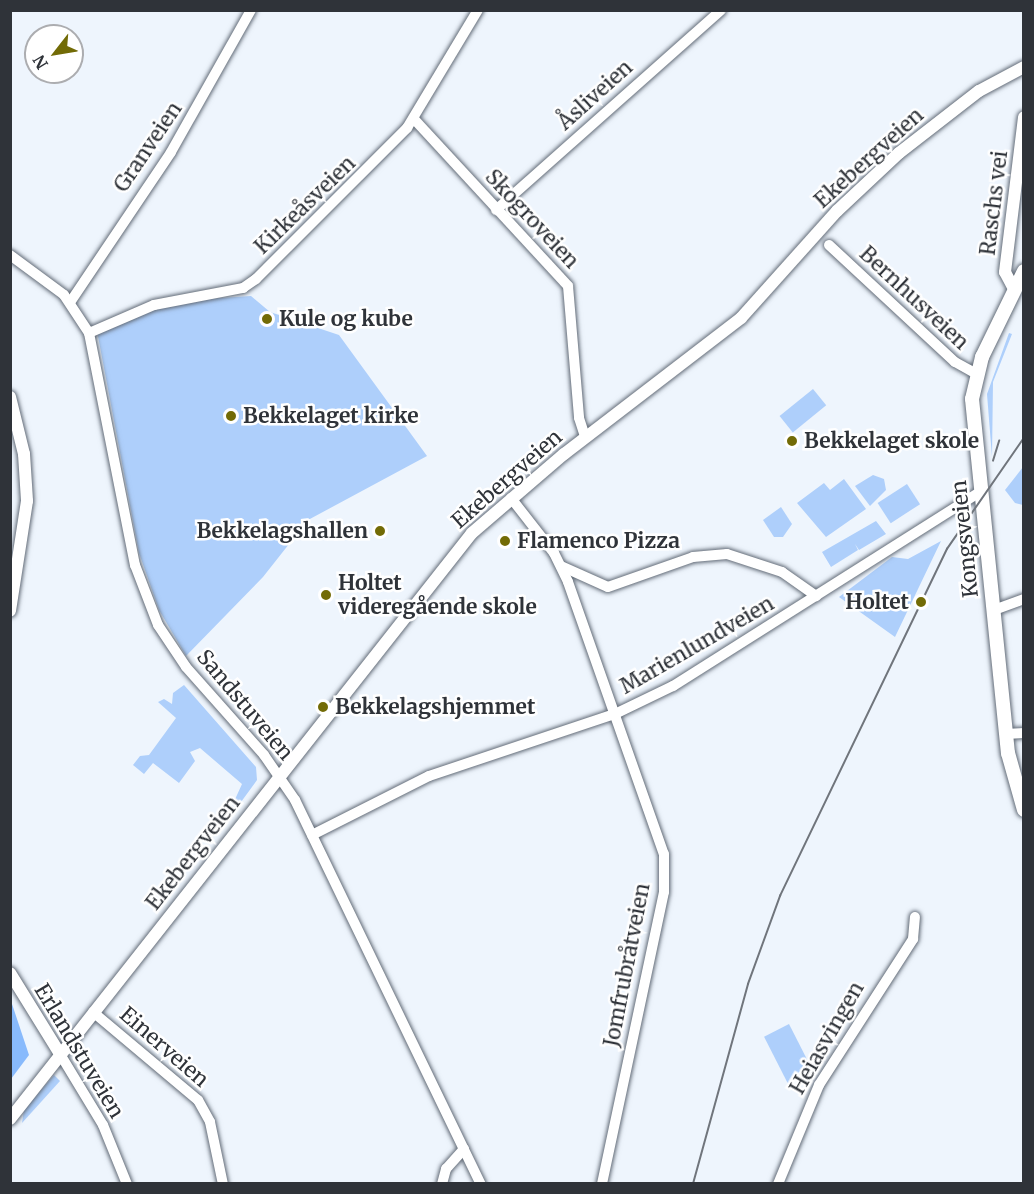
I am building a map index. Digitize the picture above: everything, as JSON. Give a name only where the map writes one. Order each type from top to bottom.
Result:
[{"type":"main road","name":"Kongsveien","points":[[1023,271],[976,374],[973,411],[1006,734],[1013,780],[1023,810]]},
{"type":"street","name":"Granveien","points":[[71,301],[171,152],[251,10]]},
{"type":"street","name":"Kirkeåsveien","points":[[89,333],[154,304],[248,286],[364,175],[414,119],[478,10]]},
{"type":"street","name":"Åsliveien","points":[[496,210],[721,10]]},
{"type":"street","name":"Ekebergveien","points":[[10,1119],[464,542],[511,498],[585,437],[741,318],[837,211],[899,153],[966,100],[1023,67]]},
{"type":"street","name":"Raschs vei","points":[[1014,289],[1005,272],[1023,117]]},
{"type":"street","name":"Skogroveien","points":[[414,119],[568,286],[579,418],[585,437]]},
{"type":"street","name":"Bernhusveien","points":[[829,245],[955,362],[976,374]]},
{"type":"street","name":"Sandstuveien","points":[[10,255],[71,301],[89,333],[135,565],[153,614],[186,667],[279,775],[312,835],[481,1184]]},
{"type":"street","points":[[10,397],[24,454],[27,501],[10,611]]},
{"type":"street","name":"Marienlundveien","points":[[312,835],[429,776],[617,713],[704,669],[981,491]]},
{"type":"street","name":"Jomfrubråtveien","points":[[511,498],[561,566],[656,821],[665,874],[602,1184]]},
{"type":"street","points":[[561,566],[608,587],[693,557],[738,556],[782,572],[816,596]]},
{"type":"street","points":[[993,610],[1023,599]]},
{"type":"street","points":[[1006,734],[1023,733]]},
{"type":"street","name":"Heiasvingen","points":[[778,1184],[819,1084],[913,939],[915,917]]},
{"type":"street","name":"Erlandstuveien","points":[[10,973],[103,1125],[127,1184]]},
{"type":"street","name":"Einerveien","points":[[93,1012],[198,1100],[210,1122],[223,1184]]},
{"type":"street","points":[[442,1184],[446,1169],[465,1149]]},
{"type":"shaded area","points":[[251,296],[270,312],[339,335],[427,456],[308,520],[263,577],[186,656],[159,610],[139,553],[97,331],[172,301]]},
{"type":"shaded area","points":[[1009,333],[1012,334],[993,382],[992,457],[987,394]]},
{"type":"shaded area","points":[[813,389],[826,405],[793,432],[780,416]]},
{"type":"shaded area","points":[[1023,467],[1023,505],[1015,503],[1005,490]]},
{"type":"shaded area","points":[[873,475],[884,479],[886,490],[870,506],[855,486]]},
{"type":"shaded area","points":[[844,479],[866,509],[826,537],[797,503],[824,483],[830,490]]},
{"type":"shaded area","points":[[907,484],[920,504],[891,523],[878,503]]},
{"type":"shaded area","points":[[781,507],[792,524],[783,537],[774,537],[763,520]]},
{"type":"shaded area","points":[[876,521],[886,534],[859,550],[855,544],[858,550],[831,567],[822,552]]},
{"type":"shaded area","points":[[941,541],[895,637],[839,597],[892,557],[908,559]]},
{"type":"shaded area","points":[[184,685],[256,767],[257,780],[233,813],[232,806],[242,784],[200,748],[190,752],[195,761],[179,783],[153,763],[144,774],[133,765],[140,756],[149,755],[176,718],[158,702],[164,699],[172,704],[173,693]]},
{"type":"shaded area","points":[[11,1001],[29,1055],[10,1079]]},
{"type":"shaded area","points":[[789,1024],[813,1071],[788,1084],[764,1037]]},
{"type":"shaded area","points":[[54,1075],[60,1081],[22,1123],[24,1110]]},
{"type":"tram line","points":[[693,1184],[748,984],[780,896],[947,549],[1024,438]]},
{"type":"tram line","points":[[993,461],[999,441]]},
{"type":"place","name":"Kule og kube","points":[[267,319]]},
{"type":"place","name":"Bekkelaget kirke","points":[[231,416]]},
{"type":"place","name":"Bekkelaget skole","points":[[792,441]]},
{"type":"place","name":"Bekkelagshallen","points":[[380,531]]},
{"type":"place","name":"Flamenco Pizza","points":[[505,541]]},
{"type":"place","name":"Holtet videregående skole","points":[[326,595]]},
{"type":"place","name":"Holtet","points":[[921,602]]},
{"type":"place","name":"Bekkelagshjemmet","points":[[323,707]]}]
